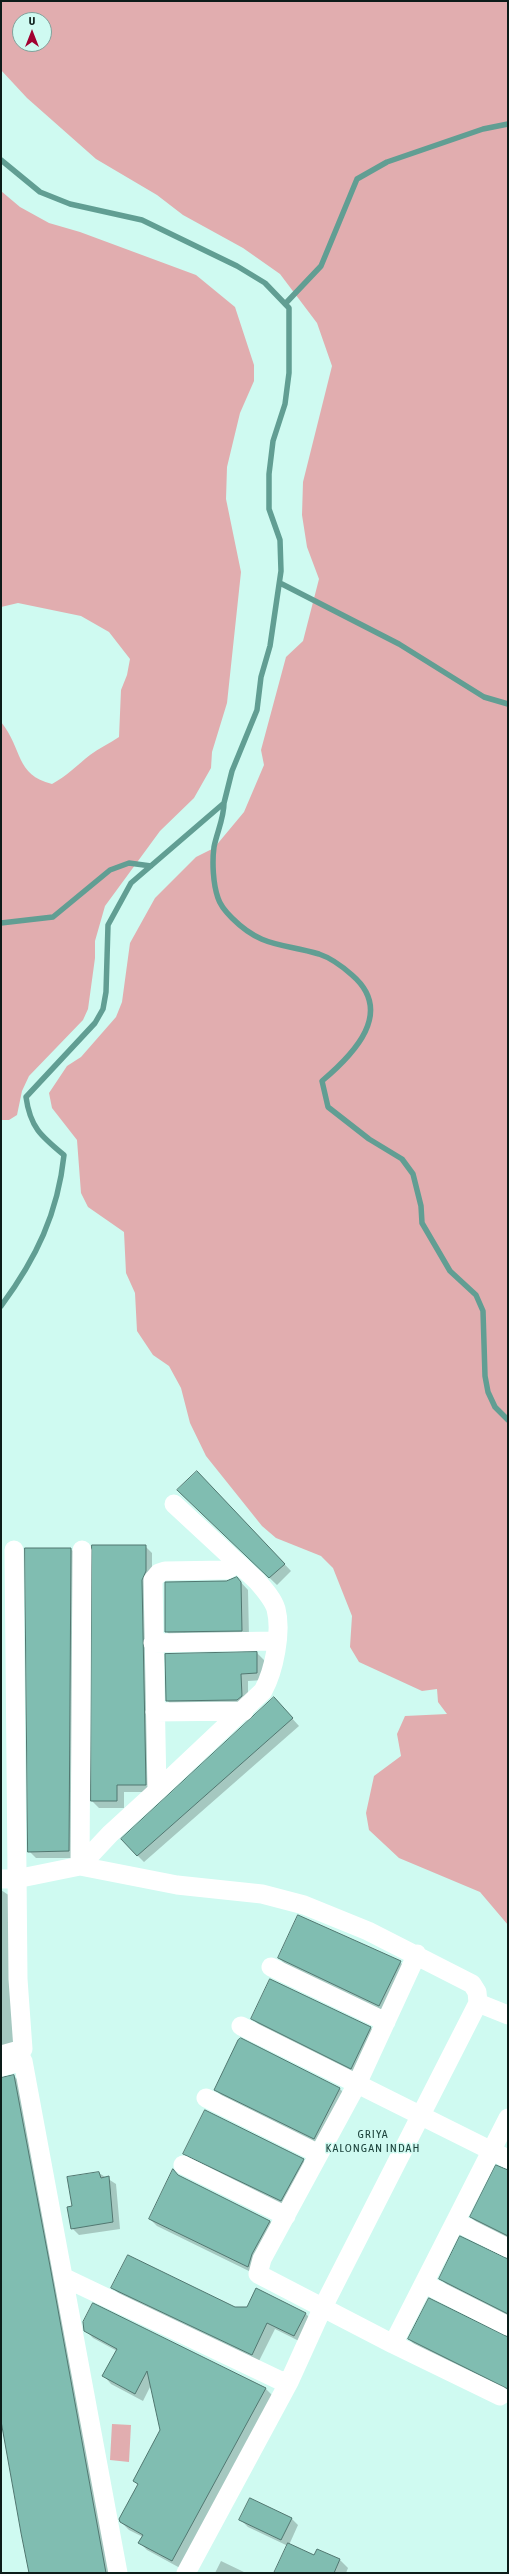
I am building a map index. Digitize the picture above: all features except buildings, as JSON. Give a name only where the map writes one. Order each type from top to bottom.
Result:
[{"type":"street","points":[[80,1866],[157,1791],[257,1699],[267,1683],[276,1641],[276,1610],[273,1603],[257,1581],[174,1504]]},
{"type":"street","points":[[1,2055],[22,2049],[18,1979],[8,1879],[14,1550]]},
{"type":"street","points":[[80,1866],[82,1550]]},
{"type":"street","points":[[157,1791],[153,1580],[155,1576],[165,1571],[226,1570],[238,1564]]},
{"type":"street","points":[[153,1643],[276,1641]]},
{"type":"street","points":[[155,1712],[244,1711]]},
{"type":"street","points":[[8,1879],[80,1866],[177,1885],[269,1896],[304,1905],[417,1954],[472,1984],[477,1992],[478,2003],[422,2117],[323,2307],[289,2382],[186,2573]]},
{"type":"street","points":[[417,1954],[357,2084],[262,2259],[258,2274],[393,2344],[500,2396]]},
{"type":"street","points":[[271,1967],[386,2022]]},
{"type":"street","points":[[478,2003],[508,2015]]},
{"type":"street","points":[[241,2026],[508,2159]]},
{"type":"street","points":[[1,2067],[23,2061],[118,2573]]},
{"type":"street","points":[[206,2098],[320,2154]]},
{"type":"street","points":[[393,2344],[425,2284],[508,2118]]},
{"type":"street","points":[[183,2165],[286,2216]]},
{"type":"street","points":[[456,2222],[508,2248]]},
{"type":"street","points":[[63,2277],[279,2380],[289,2382]]},
{"type":"street","points":[[425,2284],[508,2326]]},
{"type":"shaded area","points":[[1,1],[508,1],[508,1925],[480,1892],[399,1858],[369,1830],[366,1813],[374,1776],[401,1756],[397,1734],[405,1716],[447,1714],[438,1702],[437,1689],[422,1691],[359,1662],[350,1647],[352,1616],[333,1568],[321,1556],[276,1538],[262,1526],[206,1456],[190,1423],[181,1388],[169,1366],[153,1355],[137,1331],[135,1293],[126,1273],[124,1232],[88,1207],[81,1193],[77,1140],[52,1108],[49,1093],[67,1066],[81,1057],[116,1017],[122,1002],[130,943],[155,898],[196,857],[214,848],[244,812],[264,765],[261,750],[286,657],[303,641],[319,579],[307,547],[302,515],[303,482],[332,366],[317,323],[280,274],[243,248],[183,215],[157,195],[96,159],[27,98],[1,70]]},
{"type":"shaded area","points":[[1,191],[20,207],[49,223],[80,232],[196,275],[235,307],[254,365],[254,381],[240,413],[227,467],[226,499],[241,572],[227,703],[212,752],[211,768],[194,798],[160,831],[105,906],[95,941],[95,958],[88,1009],[83,1020],[29,1076],[22,1091],[17,1115],[9,1120],[1,1120],[1,722],[8,732],[25,768],[40,780],[52,784],[93,753],[119,737],[121,690],[127,675],[130,659],[109,632],[81,616],[18,603],[1,607]]},
{"type":"shaded area","points":[[112,2424],[131,2425],[129,2462],[110,2460]]},
{"type":"waterway","points":[[285,304],[321,266],[357,179],[387,162],[483,129],[508,124]]},
{"type":"waterway","points":[[1,160],[40,192],[70,204],[142,220],[237,266],[265,283],[289,308],[289,373],[285,404],[273,441],[269,474],[269,509],[280,540],[281,571],[270,646],[261,677],[257,710],[232,771],[224,803],[131,883],[108,925],[106,992],[103,1009],[95,1023],[26,1097],[30,1116],[34,1124],[43,1136],[64,1155],[57,1196],[51,1216],[35,1253],[25,1271],[1,1306]]},
{"type":"waterway","points":[[280,583],[399,644],[484,697],[508,704]]},
{"type":"waterway","points":[[224,803],[222,820],[214,847],[213,859],[216,892],[224,909],[243,928],[263,940],[319,954],[332,960],[352,975],[364,989],[370,1003],[370,1018],[365,1032],[357,1045],[322,1081],[328,1107],[369,1139],[402,1159],[413,1174],[421,1206],[422,1223],[450,1271],[476,1295],[483,1311],[485,1376],[488,1392],[495,1407],[508,1420]]},
{"type":"waterway","points":[[1,923],[53,917],[110,870],[129,863],[151,866]]},
{"type":"district","name":"GRIYA KALONGAN INDAH","points":[[373,2141]]}]
